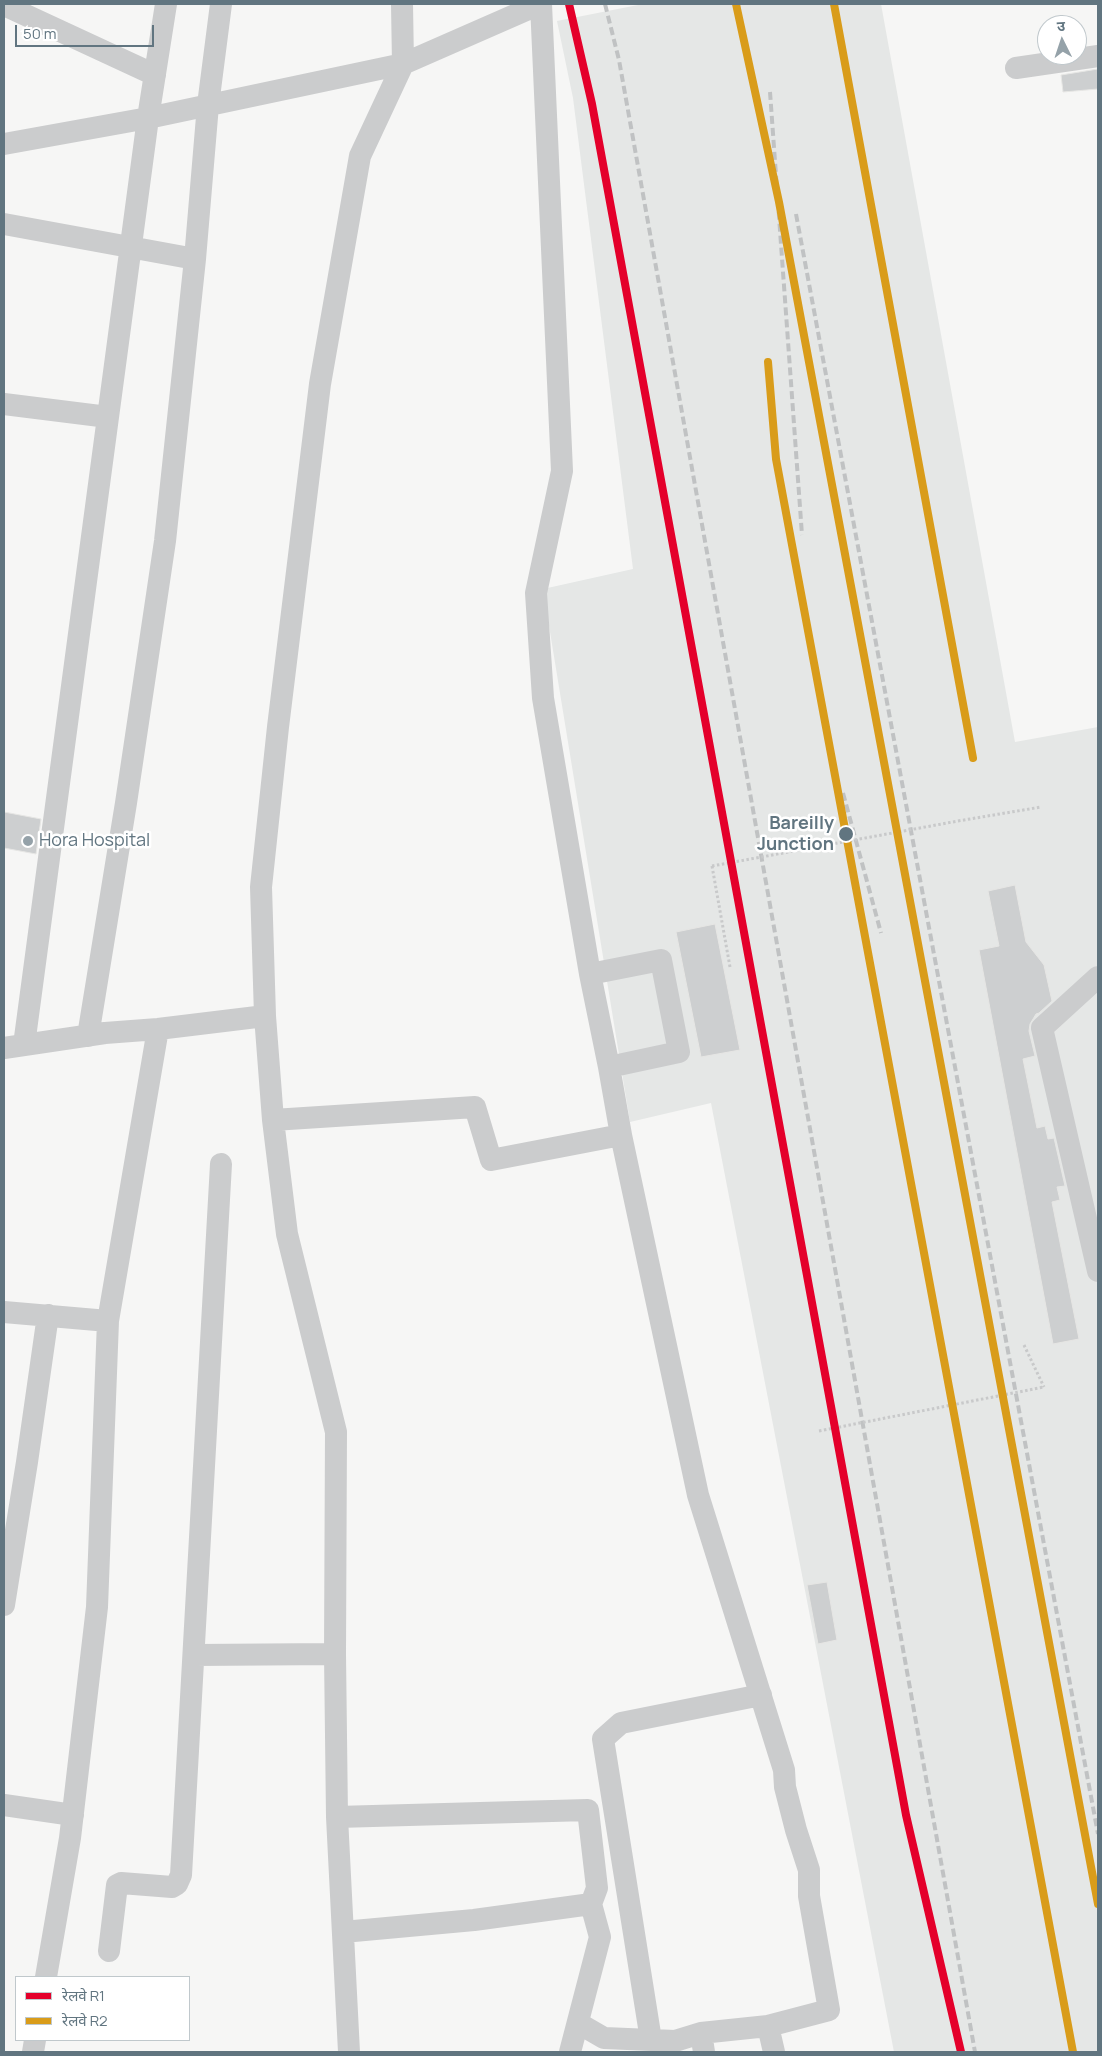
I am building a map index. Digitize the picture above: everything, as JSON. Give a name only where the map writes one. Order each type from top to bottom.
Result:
[{"type":"street","points":[[166,4],[148,118],[108,417],[14,1046],[265,1016]]},
{"type":"street","points":[[88,1036],[165,541],[195,258],[208,105],[220,4]]},
{"type":"street","points":[[349,2052],[337,1817],[335,1654],[336,1432],[287,1234],[273,1120],[265,1016],[261,887],[278,727],[320,384],[360,156],[403,64],[402,4]]},
{"type":"street","points":[[4,144],[148,118],[403,64],[541,4],[562,471],[536,593],[543,698],[590,974],[621,1135],[698,1495],[784,1770],[785,1787],[809,1870],[809,1896],[829,2010],[703,2042],[604,2038],[578,2023]]},
{"type":"street","points":[[4,5],[155,75]]},
{"type":"street","points":[[1016,68],[1098,56]]},
{"type":"street","points":[[4,224],[195,258]]},
{"type":"street","points":[[4,404],[108,417]]},
{"type":"street","points":[[590,974],[661,960],[680,1052],[609,1068]]},
{"type":"street","points":[[1098,978],[1042,1028],[1098,1271]]},
{"type":"street","points":[[46,1976],[73,1815],[97,1607],[108,1321],[158,1029]]},
{"type":"street","points":[[273,1120],[476,1108],[491,1160],[621,1135]]},
{"type":"street","points":[[109,1950],[116,1885],[121,1883],[168,1887],[177,1884],[180,1880],[221,1164]]},
{"type":"street","points":[[4,1312],[108,1321]]},
{"type":"street","points":[[4,1605],[29,1452],[48,1315]]},
{"type":"street","points":[[194,1655],[335,1654]]},
{"type":"street","points":[[651,2040],[603,1739],[622,1723],[760,1694]]},
{"type":"street","points":[[337,1817],[588,1810],[613,1802]]},
{"type":"street","points":[[4,1805],[73,1815]]},
{"type":"street","points":[[570,2052],[600,1937],[591,1904],[597,1888],[588,1810]]},
{"type":"street","points":[[343,1932],[474,1920],[591,1904]]},
{"type":"street","points":[[768,2026],[774,2052]]},
{"type":"path","points":[[730,967],[712,866],[1040,807]]},
{"type":"path","points":[[819,1431],[1044,1388],[1024,1344]]},
{"type":"shaded area","points":[[643,4],[881,4],[1015,742],[1098,727],[1098,2052],[894,2052],[711,1103],[630,1122],[543,589],[633,569],[573,98],[557,21]]},
{"type":"building","points":[[1098,69],[1098,89],[1063,92],[1061,75]]},
{"type":"building","points":[[4,812],[41,819],[36,854],[4,848]]},
{"type":"building","points":[[1015,885],[1026,942],[1044,965],[1052,1001],[1036,1014],[1030,1024],[1029,1031],[1035,1056],[1023,1059],[1037,1128],[1045,1126],[1048,1139],[1054,1138],[1065,1186],[1057,1187],[1060,1200],[1052,1202],[1079,1339],[1053,1344],[979,950],[999,946],[988,891]]},
{"type":"building","points":[[715,924],[740,1050],[701,1057],[676,932]]},
{"type":"building","points":[[827,1582],[837,1640],[818,1644],[807,1585]]},
{"type":"railway","points":[[569,4],[592,104],[906,1815],[961,2052]]},
{"type":"railway","points":[[605,4],[619,60],[975,2052]]},
{"type":"railway","points":[[834,4],[973,758]]},
{"type":"railway","points":[[770,92],[802,535]]},
{"type":"railway","points":[[796,214],[1098,1834]]},
{"type":"railway","points":[[768,362],[776,459],[1073,2052]]},
{"type":"railway","points":[[843,793],[881,933]]},
{"type":"rail line","name":"R1","points":[[569,4],[592,104],[906,1815],[961,2052]]},
{"type":"rail line","name":"R2","points":[[736,4],[779,202],[1098,1904]]},
{"type":"rail line","name":"R2","points":[[834,4],[973,758]]},
{"type":"rail line","name":"R2","points":[[768,362],[776,459],[1073,2052]]},
{"type":"place","name":"Bareilly Junction","points":[[846,834]]},
{"type":"place","name":"Hora Hospital","points":[[28,841]]}]
